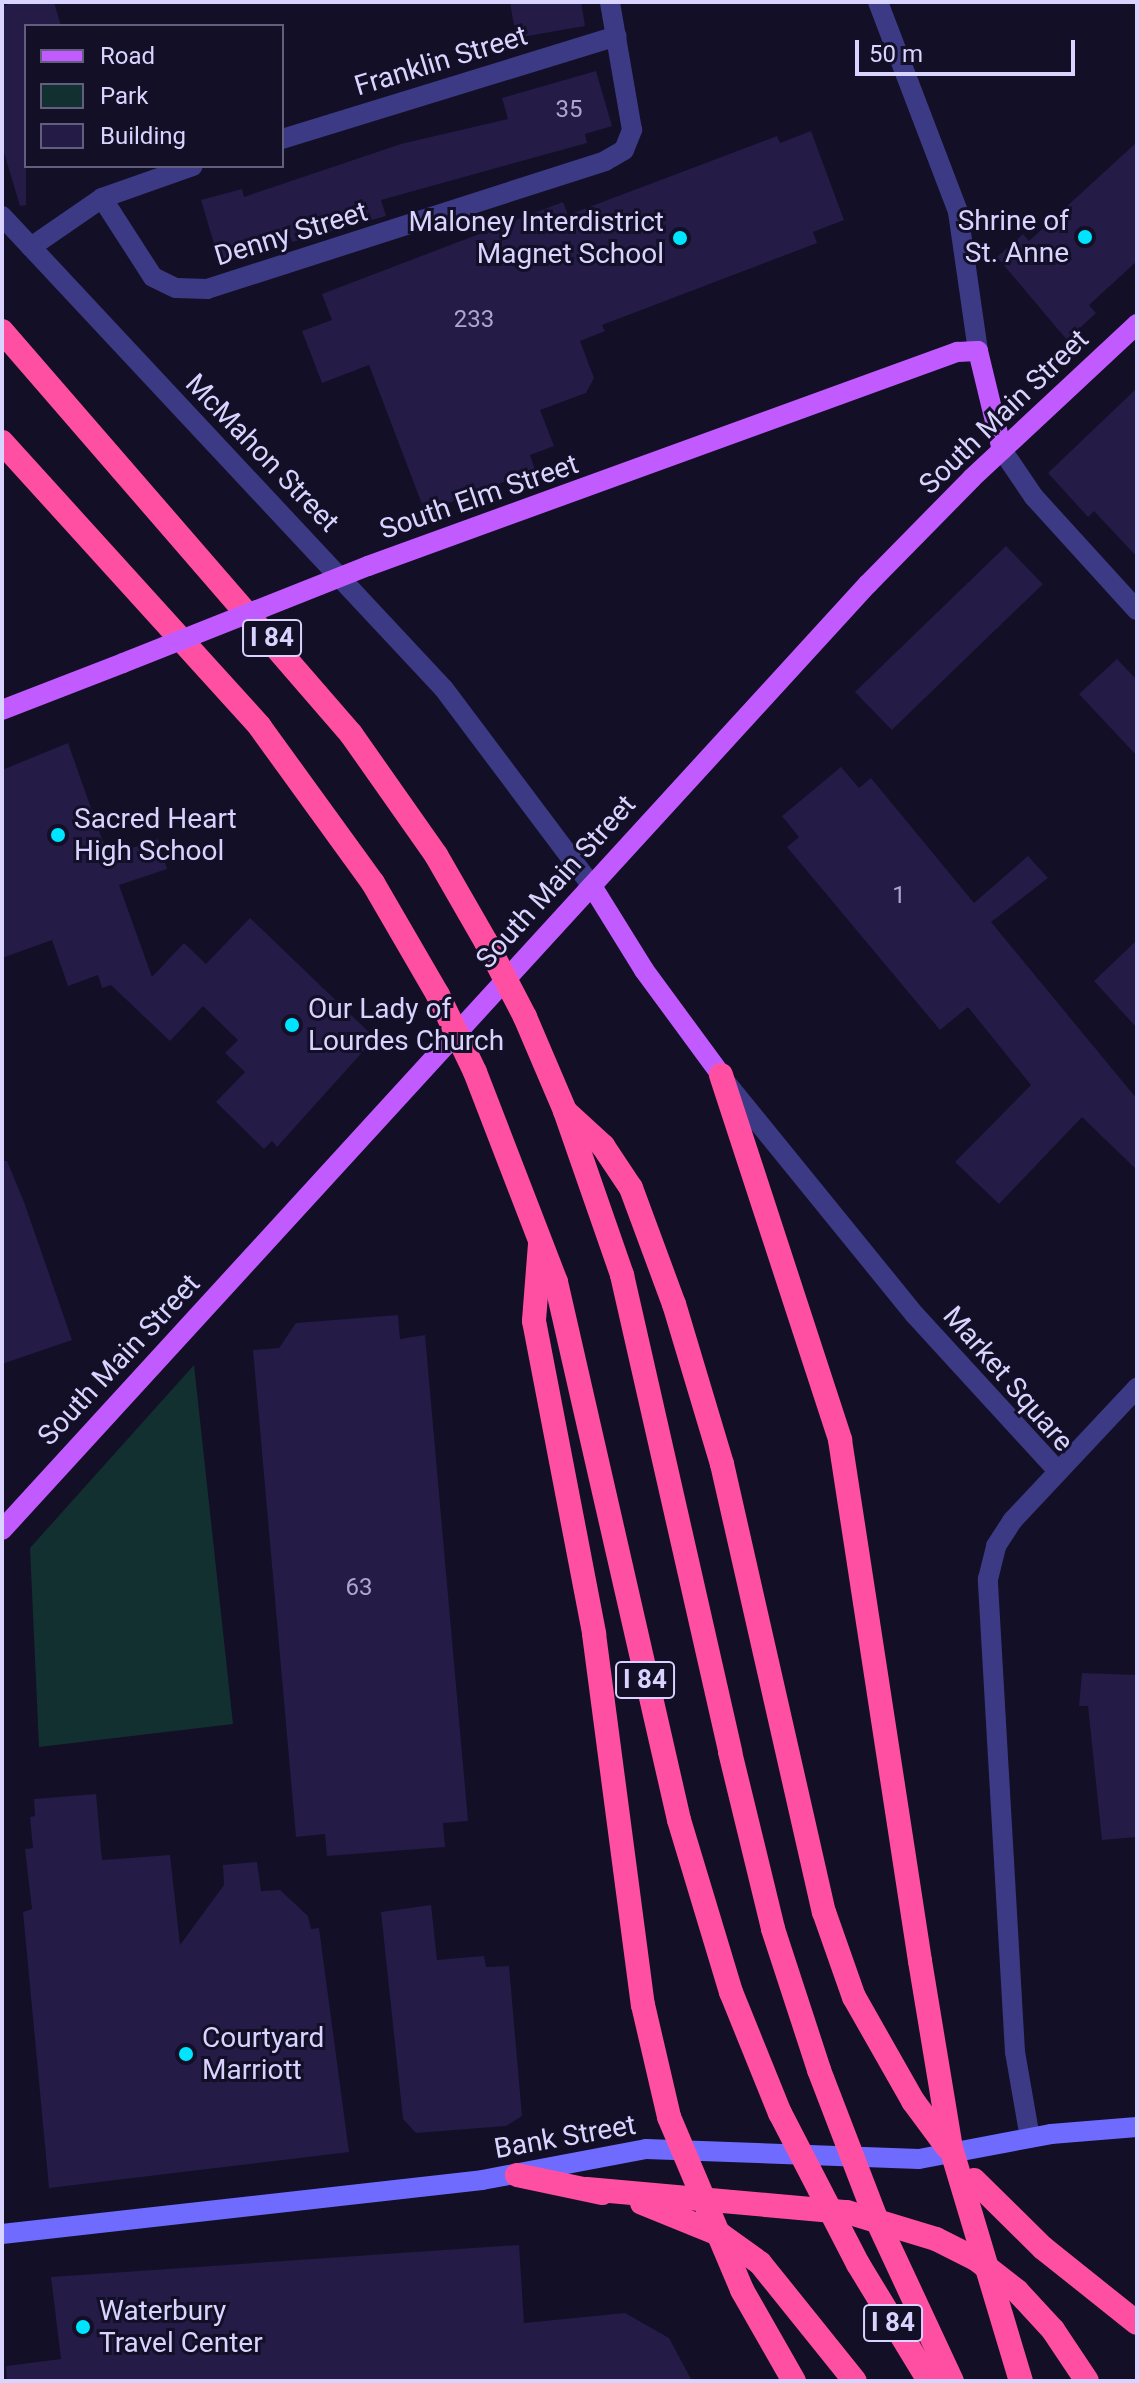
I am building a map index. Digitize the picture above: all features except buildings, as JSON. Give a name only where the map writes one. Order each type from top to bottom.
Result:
[{"type":"highway","name":"I 84","points":[[2,331],[351,734],[436,855],[525,1017],[565,1111],[614,1247],[640,1338],[730,1752],[770,1916],[819,2070],[875,2216],[952,2381]]},
{"type":"highway","name":"I 84","points":[[2,442],[270,739],[373,883],[438,995],[475,1072],[542,1238],[579,1368],[679,1820],[731,1992],[780,2113],[858,2264],[929,2381]]},
{"type":"highway","points":[[721,1075],[840,1440],[951,2148],[1021,2381]]},
{"type":"highway","points":[[565,1111],[603,1146],[631,1188],[674,1304],[719,1453],[824,1912],[854,1997],[913,2101],[974,2180],[1043,2248],[1137,2323]]},
{"type":"highway","points":[[542,1238],[534,1321],[594,1634],[643,2005],[669,2117],[742,2290],[794,2381]]},
{"type":"highway","points":[[517,2175],[587,2189],[682,2216],[760,2263],[855,2381]]},
{"type":"highway","points":[[587,2189],[847,2212],[936,2239],[976,2259],[1017,2291],[1053,2330],[1087,2381]]},
{"type":"main road","name":"South Main Street","points":[[2,1530],[868,584],[1002,450],[1137,324]]},
{"type":"main road","points":[[978,351],[1002,450]]},
{"type":"main road","name":"South Elm Street","points":[[2,710],[368,566],[936,358],[978,351]]},
{"type":"main road","name":"Market Square","points":[[592,886],[644,970],[721,1075]]},
{"type":"main road","name":"Bank Street","points":[[2,2234],[517,2175],[646,2149],[919,2159],[1030,2138],[1137,2127]]},
{"type":"street","points":[[610,2],[616,36]]},
{"type":"street","points":[[878,2],[961,221],[978,351]]},
{"type":"street","name":"Franklin Street","points":[[284,138],[616,36]]},
{"type":"street","name":"Denny Street","points":[[102,198],[153,277],[176,288],[207,289],[589,168],[624,150],[632,130],[616,36]]},
{"type":"street","points":[[31,247],[102,198],[187,168]]},
{"type":"street","name":"McMahon Street","points":[[2,216],[444,689],[592,886]]},
{"type":"street","points":[[1002,450],[1034,497],[1137,610]]},
{"type":"street","name":"Market Square","points":[[721,1075],[871,1263],[1058,1471],[1004,1533],[991,1561],[986,1602],[1015,2052],[1030,2138]]},
{"type":"street","points":[[1058,1471],[1137,1388]]},
{"type":"green space","points":[[194,1365],[233,1724],[39,1747],[30,1548]]},
{"type":"place","name":"Shrine of St. Anne","points":[[1085,237]]},
{"type":"place","name":"Maloney Interdistrict Magnet School","points":[[680,238]]},
{"type":"place","name":"Sacred Heart High School","points":[[58,835]]},
{"type":"place","name":"Our Lady of Lourdes Church","points":[[292,1025]]},
{"type":"place","name":"Courtyard Marriott","points":[[186,2054]]},
{"type":"place","name":"Waterbury Travel Center","points":[[83,2327]]}]
